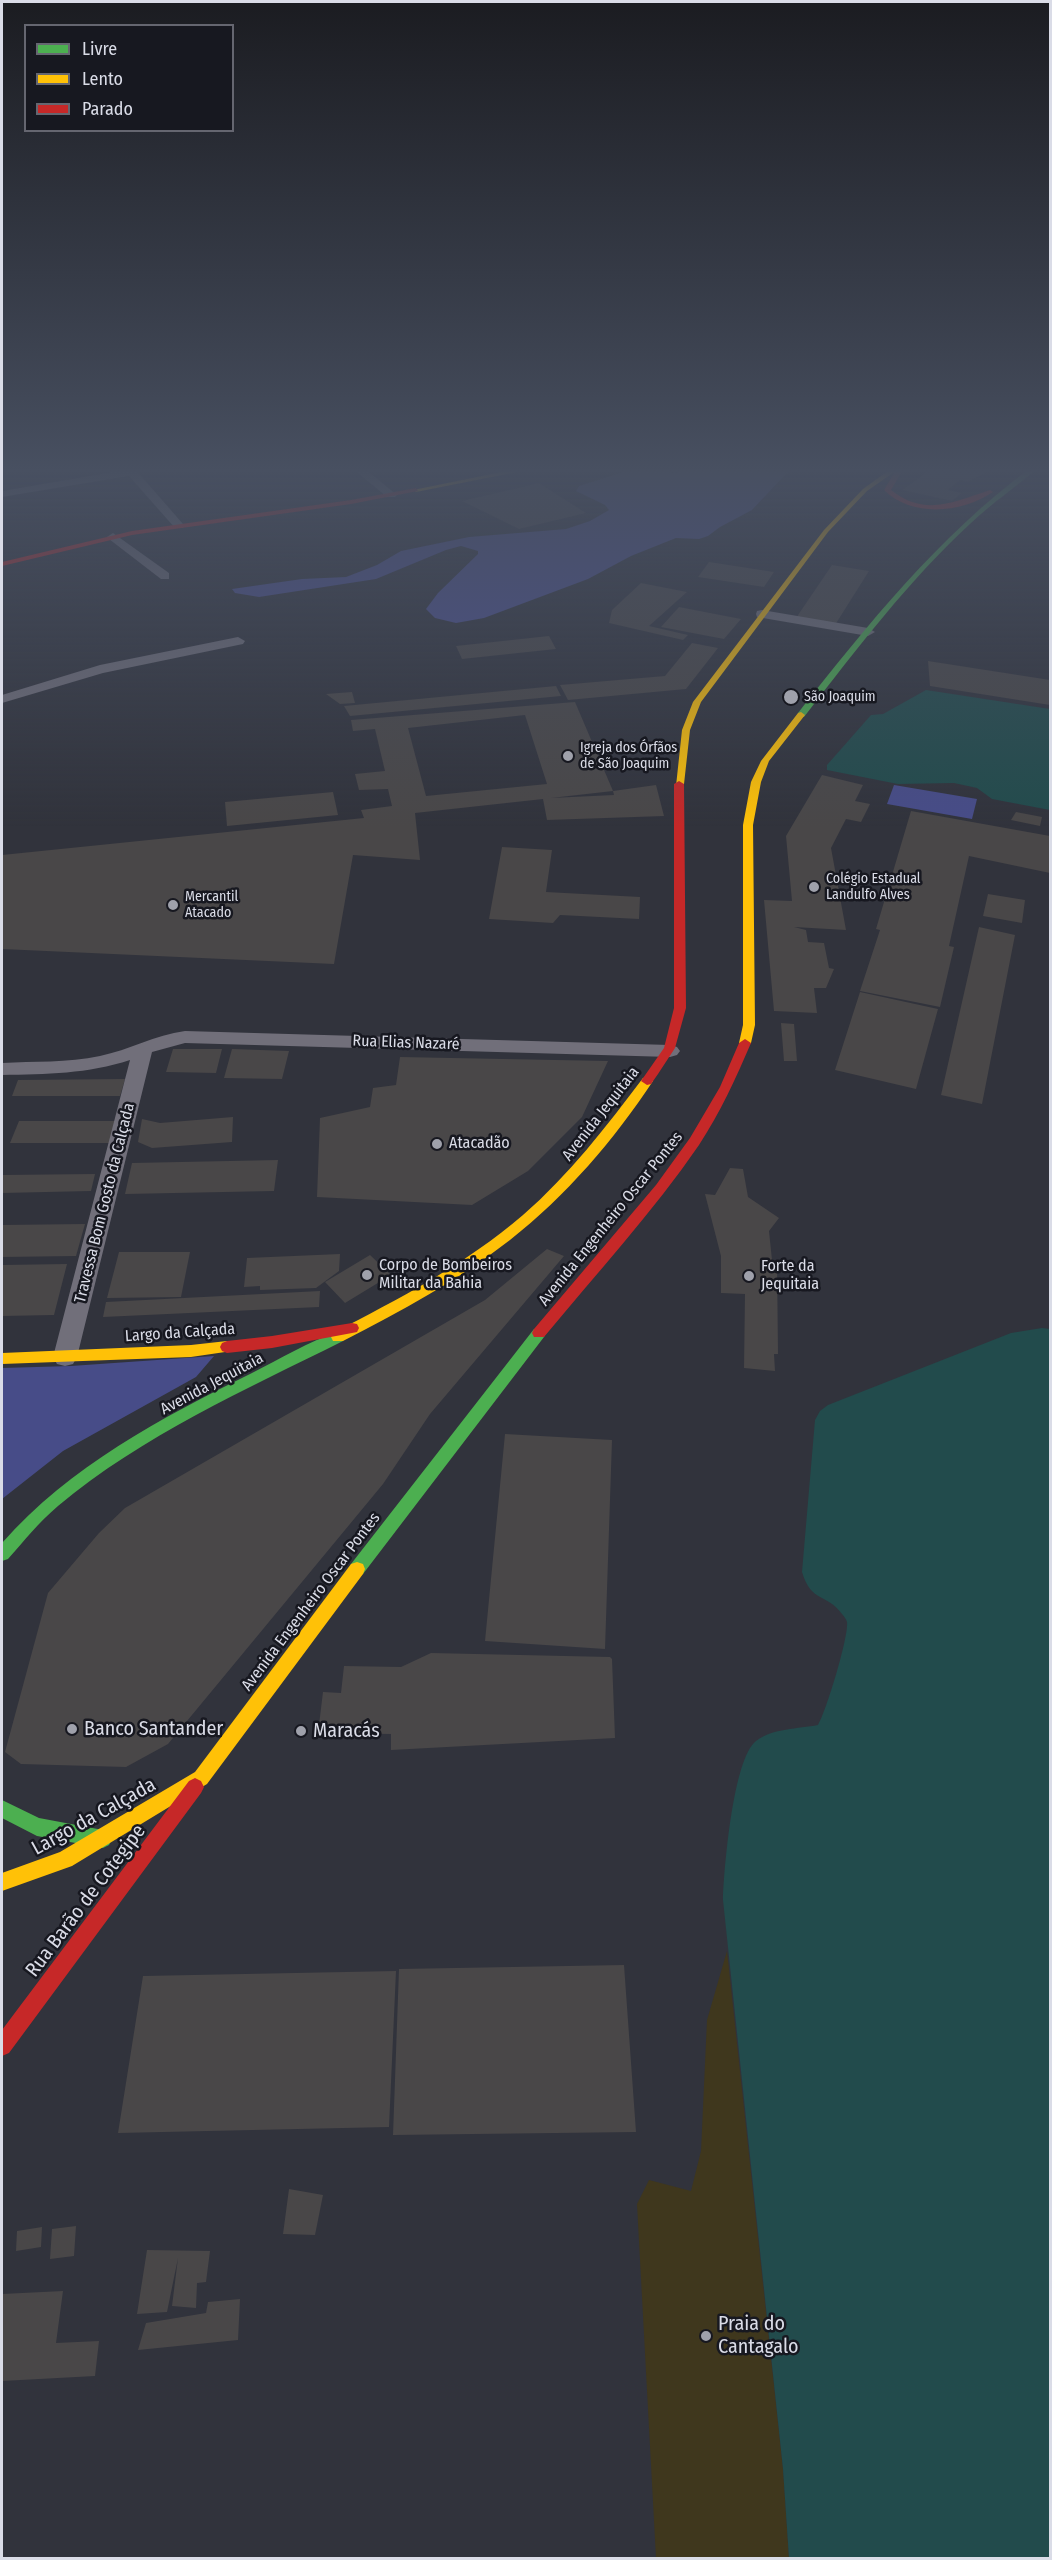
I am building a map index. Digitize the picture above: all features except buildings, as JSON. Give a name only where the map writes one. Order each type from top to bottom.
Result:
[{"type":"main road","name":"Avenida Jequitaia","points":[[2,1554],[58,1496],[112,1458],[183,1417],[359,1327],[469,1263],[514,1231],[572,1178],[670,1051],[677,1031],[680,1008],[678,797],[682,750],[697,702],[782,587]]},
{"type":"main road","name":"Avenida Engenheiro Oscar Pontes","points":[[201,1778],[408,1500],[535,1338],[660,1188],[695,1141],[730,1079],[745,1042],[749,1025],[748,825],[756,782],[765,761],[906,587]]},
{"type":"main road","name":"Largo da Calçada","points":[[2,1359],[191,1351],[272,1342],[359,1327]]},
{"type":"main road","name":"Largo da Calçada","points":[[2,1882],[65,1859],[103,1839],[201,1778]]},
{"type":"main road","name":"Rua Barão de Cotegipe","points":[[2,2046],[201,1778]]},
{"type":"main road","points":[[2,1809],[37,1827],[103,1839]]},
{"type":"street","points":[[762,614],[868,632]]},
{"type":"street","points":[[2,699],[100,669],[238,641]]},
{"type":"street","name":"Rua Elias Nazaré","points":[[2,1069],[88,1064],[163,1041],[186,1037],[670,1051]]},
{"type":"street","name":"Travessa Bom Gosto da Calçada","points":[[65,1357],[143,1048]]},
{"type":"shaded area","points":[[321,587],[259,597],[235,593],[232,589]]},
{"type":"shaded area","points":[[444,587],[565,587],[484,618],[456,623],[435,618],[426,609]]},
{"type":"shaded area","points":[[926,690],[1050,709],[1050,810],[992,799],[977,788],[954,783],[898,784],[827,770],[827,765],[871,715],[883,714]]},
{"type":"shaded area","points":[[894,785],[977,799],[972,819],[887,804]]},
{"type":"shaded area","points":[[1042,1328],[1050,1329],[1050,2558],[789,2558],[783,2469],[723,1900],[725,1865],[736,1791],[741,1769],[748,1752],[756,1741],[778,1731],[818,1725],[831,1690],[847,1630],[845,1618],[836,1607],[810,1589],[802,1572],[815,1420],[820,1411],[828,1405],[1011,1333]]},
{"type":"shaded area","points":[[214,1356],[196,1377],[63,1451],[2,1499],[2,1368],[71,1366]]},
{"type":"sand","name":"Praia do Cantagalo","points":[[727,1951],[783,2469],[789,2558],[656,2558],[637,2204],[649,2180],[691,2191],[701,2151],[707,2020]]},
{"type":"traffic: fast","points":[[801,715],[904,587]]},
{"type":"traffic: fast","points":[[357,1569],[539,1333]]},
{"type":"traffic: fast","points":[[2,1554],[53,1501],[119,1453],[191,1411],[338,1337]]},
{"type":"traffic: fast","points":[[2,1809],[37,1827],[103,1839]]},
{"type":"traffic: slow","points":[[679,784],[686,730],[697,702],[783,587]]},
{"type":"traffic: slow","points":[[745,1043],[749,1025],[748,825],[756,782],[765,761],[801,715]]},
{"type":"traffic: slow","points":[[338,1337],[412,1298],[460,1269],[506,1237],[544,1204],[591,1153],[647,1081]]},
{"type":"traffic: slow","points":[[2,1359],[191,1351],[227,1347]]},
{"type":"traffic: slow","points":[[2,1882],[65,1859],[201,1778],[357,1569]]},
{"type":"traffic: jam","points":[[647,1081],[670,1048],[680,1008],[679,784]]},
{"type":"traffic: jam","points":[[539,1333],[660,1188],[695,1141],[726,1087],[745,1043]]},
{"type":"traffic: jam","points":[[227,1347],[272,1342],[352,1328]]},
{"type":"traffic: jam","points":[[2,2046],[195,1787]]},
{"type":"place","name":"São Joaquim","points":[[791,697]]},
{"type":"place","name":"Igreja dos Órfãos de São Joaquim","points":[[568,756]]},
{"type":"place","name":"Colégio Estadual Landulfo Alves","points":[[814,887]]},
{"type":"place","name":"Mercantil Atacado","points":[[173,905]]},
{"type":"place","name":"Atacadão","points":[[437,1144]]},
{"type":"place","name":"Corpo de Bombeiros Militar da Bahia","points":[[367,1275]]},
{"type":"place","name":"Forte da Jequitaia","points":[[749,1276]]},
{"type":"place","name":"Banco Santander","points":[[72,1729]]},
{"type":"place","name":"Maracás","points":[[301,1731]]},
{"type":"place","name":"Praia do Cantagalo","points":[[706,2336]]}]
